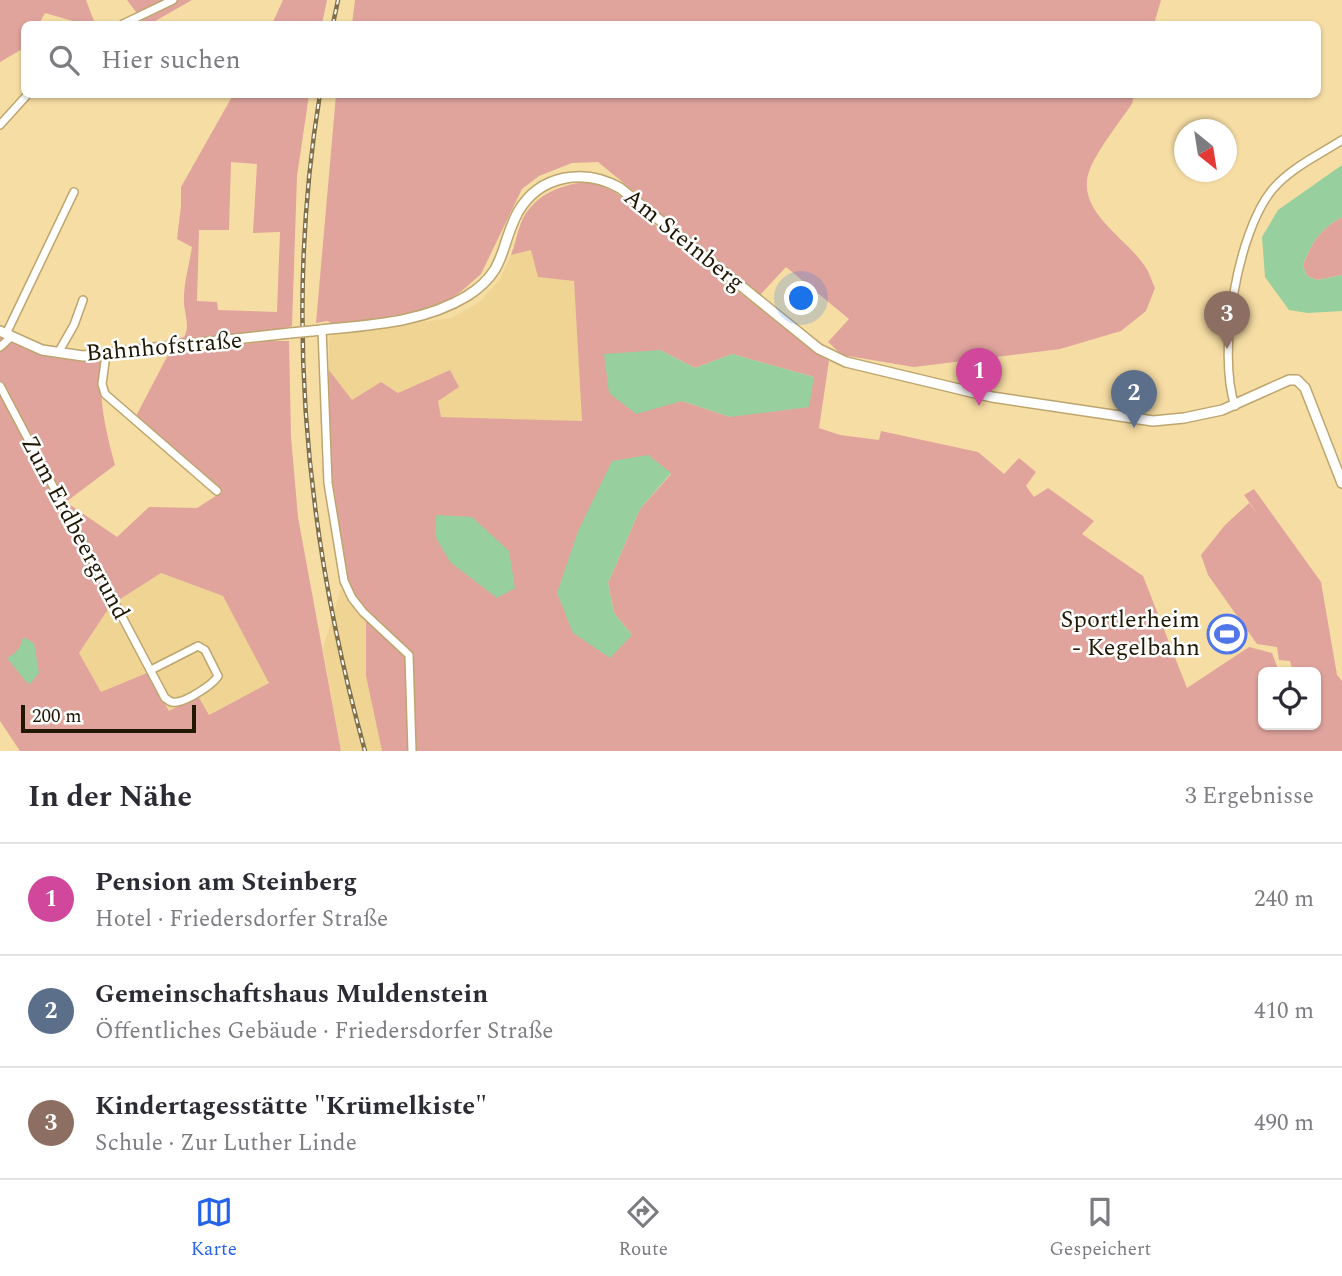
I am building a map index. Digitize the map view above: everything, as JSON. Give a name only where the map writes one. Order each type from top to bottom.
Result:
[{"type":"main road","name":"Am Steinberg","points":[[290,333],[420,317],[447,307],[480,286],[498,265],[515,218],[532,195],[556,180],[585,176],[601,179],[620,188],[825,354],[846,362],[1005,399],[1153,421],[1192,417],[1235,406],[1289,380],[1299,381],[1305,388],[1342,483]]},
{"type":"main road","name":"Bahnhofstraße","points":[[6,334],[58,354],[106,355],[290,333]]},
{"type":"street","points":[[129,21],[173,0]]},
{"type":"street","points":[[0,125],[25,98]]},
{"type":"street","points":[[1235,406],[1229,386],[1227,363],[1237,272],[1244,248],[1265,199],[1274,188],[1298,168],[1342,140]]},
{"type":"street","points":[[0,347],[74,192]]},
{"type":"street","points":[[58,354],[77,319],[83,300]]},
{"type":"street","points":[[317,330],[328,483],[344,581],[363,612],[407,650],[411,658],[412,751]]},
{"type":"street","points":[[106,355],[102,384],[106,394],[217,491]]},
{"type":"street","name":"Zum Erdbeergrund","points":[[0,386],[150,670],[165,698],[179,702],[212,684],[218,676],[205,650],[198,646],[150,670]]},
{"type":"shaded area","points":[[0,0],[86,0],[94,21],[73,21],[45,13],[41,21],[21,21],[21,50],[0,62]]},
{"type":"shaded area","points":[[127,0],[192,0],[155,21],[143,21]]},
{"type":"shaded area","points":[[283,0],[327,0],[323,21],[273,21]]},
{"type":"shaded area","points":[[355,0],[1161,0],[1155,21],[352,21]]},
{"type":"shaded area","points":[[231,98],[309,98],[297,176],[292,326],[272,332],[170,344],[170,341],[184,337],[187,329],[184,297],[192,247],[177,239],[181,187]],"holes":[[[231,162],[257,164],[253,233],[280,232],[277,312],[218,310],[217,302],[197,301],[199,230],[229,230]]]},
{"type":"shaded area","points":[[336,98],[1133,98],[1093,162],[1087,184],[1089,198],[1096,211],[1138,257],[1155,288],[1146,311],[1121,331],[1060,349],[914,367],[842,355],[828,342],[849,319],[786,267],[760,295],[598,162],[572,163],[539,176],[522,189],[481,274],[440,306],[408,316],[333,324],[327,321],[316,323]]},
{"type":"shaded area","points":[[1342,165],[1342,217],[1318,237],[1303,265],[1307,276],[1317,280],[1342,275],[1342,311],[1308,313],[1289,310],[1265,277],[1262,237],[1278,210]]},
{"type":"shaded area","points":[[585,182],[615,192],[710,270],[829,361],[819,428],[840,435],[879,440],[881,431],[978,452],[1004,474],[1019,458],[1036,472],[1026,486],[1034,497],[1048,488],[1094,521],[1082,534],[1143,576],[1187,688],[1249,647],[1272,653],[1277,667],[1258,667],[1258,730],[1321,730],[1321,667],[1292,667],[1290,661],[1279,660],[1277,647],[1257,644],[1208,575],[1201,555],[1225,525],[1249,503],[1257,513],[1244,495],[1254,489],[1321,582],[1337,675],[1342,681],[1342,751],[382,751],[366,676],[366,611],[354,594],[347,576],[330,464],[329,370],[352,400],[381,382],[398,393],[450,370],[459,387],[438,401],[441,417],[582,421],[574,281],[538,277],[531,250],[511,255],[526,214],[539,199],[556,189]],"holes":[[[660,350],[695,368],[732,354],[814,377],[730,417],[682,401]],[[648,455],[671,474],[640,509],[608,583],[614,613],[632,635],[557,593]]]},
{"type":"shaded area","points":[[1342,217],[1342,275],[1317,280],[1307,276],[1303,265],[1313,243],[1322,231]]},
{"type":"shaded area","points":[[531,249],[574,280],[582,422],[441,417],[438,402],[450,370],[398,393],[381,382],[352,400],[329,370],[329,338],[332,335],[451,318],[480,302],[500,279],[511,255]]},
{"type":"shaded area","points":[[0,336],[50,354],[74,359],[102,360],[103,413],[115,465],[66,502],[117,537],[149,507],[197,508],[222,492],[136,416],[169,353],[289,341],[291,437],[298,517],[341,751],[20,751],[0,721]],"holes":[[[161,573],[223,596],[269,683],[209,715],[198,696],[169,711],[147,673],[101,692],[79,653],[111,605]]]},
{"type":"shaded area","points":[[660,350],[695,368],[732,354],[814,377],[809,407],[730,417],[682,401],[636,414],[609,393],[604,354]]},
{"type":"shaded area","points":[[648,455],[671,473],[640,509],[608,583],[614,613],[632,635],[610,658],[573,633],[557,593],[578,531],[612,461]]},
{"type":"shaded area","points":[[436,515],[472,517],[509,551],[515,588],[497,598],[450,562],[435,536]]},
{"type":"shaded area","points":[[161,573],[223,596],[270,683],[208,715],[169,711],[101,692],[79,653],[111,605]]},
{"type":"shaded area","points":[[341,589],[366,619],[366,676],[382,751],[341,751],[323,648]]},
{"type":"shaded area","points":[[23,637],[34,643],[39,673],[28,684],[7,658],[18,649]]},
{"type":"railway","points":[[334,21],[338,0]]},
{"type":"railway","points":[[319,98],[309,177],[304,260],[303,342],[307,425],[315,508],[328,589],[365,751]]},
{"type":"place","name":"Kindertagesstätte \"Krümelkiste\"","points":[[1227,349]]},
{"type":"place","name":"Pension am Steinberg","points":[[979,406]]},
{"type":"place","name":"Gemeinschaftshaus Muldenstein","points":[[1134,428]]},
{"type":"place","name":"Sportlerheim - Kegelbahn","points":[[1227,634]]}]
